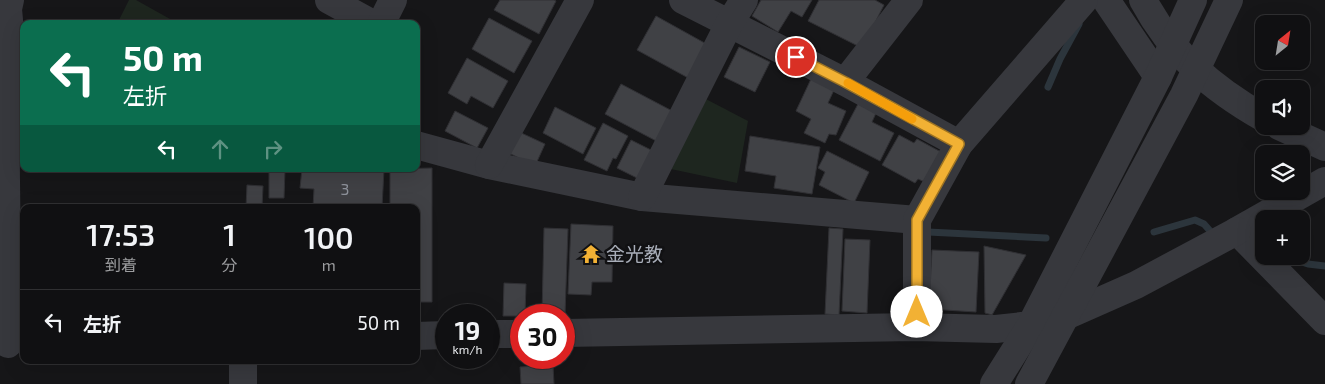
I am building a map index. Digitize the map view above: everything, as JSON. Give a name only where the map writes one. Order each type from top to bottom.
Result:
[{"type":"street","points":[[10,0],[8,9],[17,45],[2,99],[11,344]]},
{"type":"street","points":[[329,0],[366,20]]},
{"type":"street","points":[[383,20],[393,0]]},
{"type":"street","points":[[489,165],[580,0]]},
{"type":"street","points":[[683,0],[845,82],[959,144]]},
{"type":"street","points":[[642,197],[729,24],[744,0]]},
{"type":"street","points":[[845,82],[908,0]]},
{"type":"street","points":[[915,326],[917,312],[917,220],[959,144],[1084,0]]},
{"type":"street","points":[[1106,0],[1158,77]]},
{"type":"street","points":[[1143,0],[1171,45],[1195,70],[1213,86],[1255,112]]},
{"type":"street","points":[[994,384],[1030,325],[1158,77],[1193,0]]},
{"type":"street","points":[[1029,384],[1184,95],[1229,0]]},
{"type":"street","points":[[1299,135],[1325,147]]},
{"type":"street","points":[[420,146],[489,165],[642,197],[917,220]]},
{"type":"street","points":[[575,333],[915,326],[996,329],[1030,325],[1064,317],[1136,285],[1325,182]]},
{"type":"street","points":[[1237,231],[1325,320]]},
{"type":"street","points":[[420,336],[435,335]]},
{"type":"street","points":[[242,384],[243,364]]},
{"type":"shaded area","points":[[129,0],[136,0],[172,20],[119,20]]},
{"type":"shaded area","points":[[702,97],[748,121],[737,183],[666,168]]},
{"type":"building","points":[[500,0],[556,1],[539,34],[494,10]]},
{"type":"building","points":[[761,0],[812,0],[802,17],[791,11],[778,32],[752,16]]},
{"type":"building","points":[[819,0],[875,0],[884,5],[862,48],[808,21]]},
{"type":"building","points":[[656,16],[710,46],[692,80],[637,50]]},
{"type":"building","points":[[489,18],[532,41],[514,73],[472,49]]},
{"type":"building","points":[[739,47],[770,62],[755,92],[724,77]]},
{"type":"building","points":[[467,58],[508,81],[493,108],[471,96],[467,104],[448,93]]},
{"type":"building","points":[[811,79],[834,90],[828,103],[846,111],[836,135],[829,134],[825,143],[804,133],[811,119],[796,111]]},
{"type":"building","points":[[621,84],[678,114],[662,144],[605,114]]},
{"type":"building","points":[[858,104],[876,113],[872,122],[894,133],[880,161],[839,140]]},
{"type":"building","points":[[555,107],[596,128],[583,154],[543,133]]},
{"type":"building","points":[[455,111],[488,128],[477,148],[445,131]]},
{"type":"building","points":[[603,123],[628,136],[616,159],[613,158],[607,171],[584,160]]},
{"type":"building","points":[[517,131],[545,144],[535,166],[507,152]]},
{"type":"building","points":[[899,135],[914,143],[917,139],[941,152],[925,182],[918,179],[915,183],[882,165]]},
{"type":"building","points":[[750,136],[820,147],[812,194],[774,188],[776,176],[745,171]]},
{"type":"building","points":[[631,140],[657,153],[643,181],[617,168]]},
{"type":"building","points":[[827,151],[869,172],[854,203],[819,185],[825,172],[818,168]]},
{"type":"building","points":[[420,168],[432,168],[432,302],[420,302],[420,204],[390,204],[390,172],[420,172]]},
{"type":"building","points":[[269,172],[285,172],[284,198],[269,198]]},
{"type":"building","points":[[302,172],[384,172],[382,204],[313,204],[314,189],[300,188]]},
{"type":"building","points":[[247,185],[263,186],[262,204],[246,204]]},
{"type":"building","name":"金光教","points":[[571,224],[613,226],[612,282],[592,282],[591,295],[568,294]]},
{"type":"building","points":[[544,228],[568,229],[565,304],[542,304]]},
{"type":"building","points":[[829,228],[843,229],[839,315],[825,314]]},
{"type":"building","points":[[845,239],[870,240],[867,313],[842,311]]},
{"type":"building","points":[[984,246],[1026,255],[992,315],[985,313]]},
{"type":"building","points":[[932,250],[979,252],[976,312],[929,309]]},
{"type":"building","points":[[504,283],[526,284],[525,304],[510,304],[510,316],[503,316]]},
{"type":"building","points":[[520,369],[553,369],[554,384],[521,384]]},
{"type":"waterway","points":[[1048,87],[1060,59],[1079,24]]},
{"type":"waterway","points":[[1154,232],[1195,220],[1204,224],[1211,232]]},
{"type":"waterway","points":[[928,232],[1046,238]]},
{"type":"waterway","points":[[1310,264],[1325,266]]},
{"type":"slow traffic","points":[[848,83],[912,119]]},
{"type":"place","name":"金光教","points":[[591,254]]},
{"type":"route","points":[[796,57],[959,144],[917,220],[917,312]]}]
